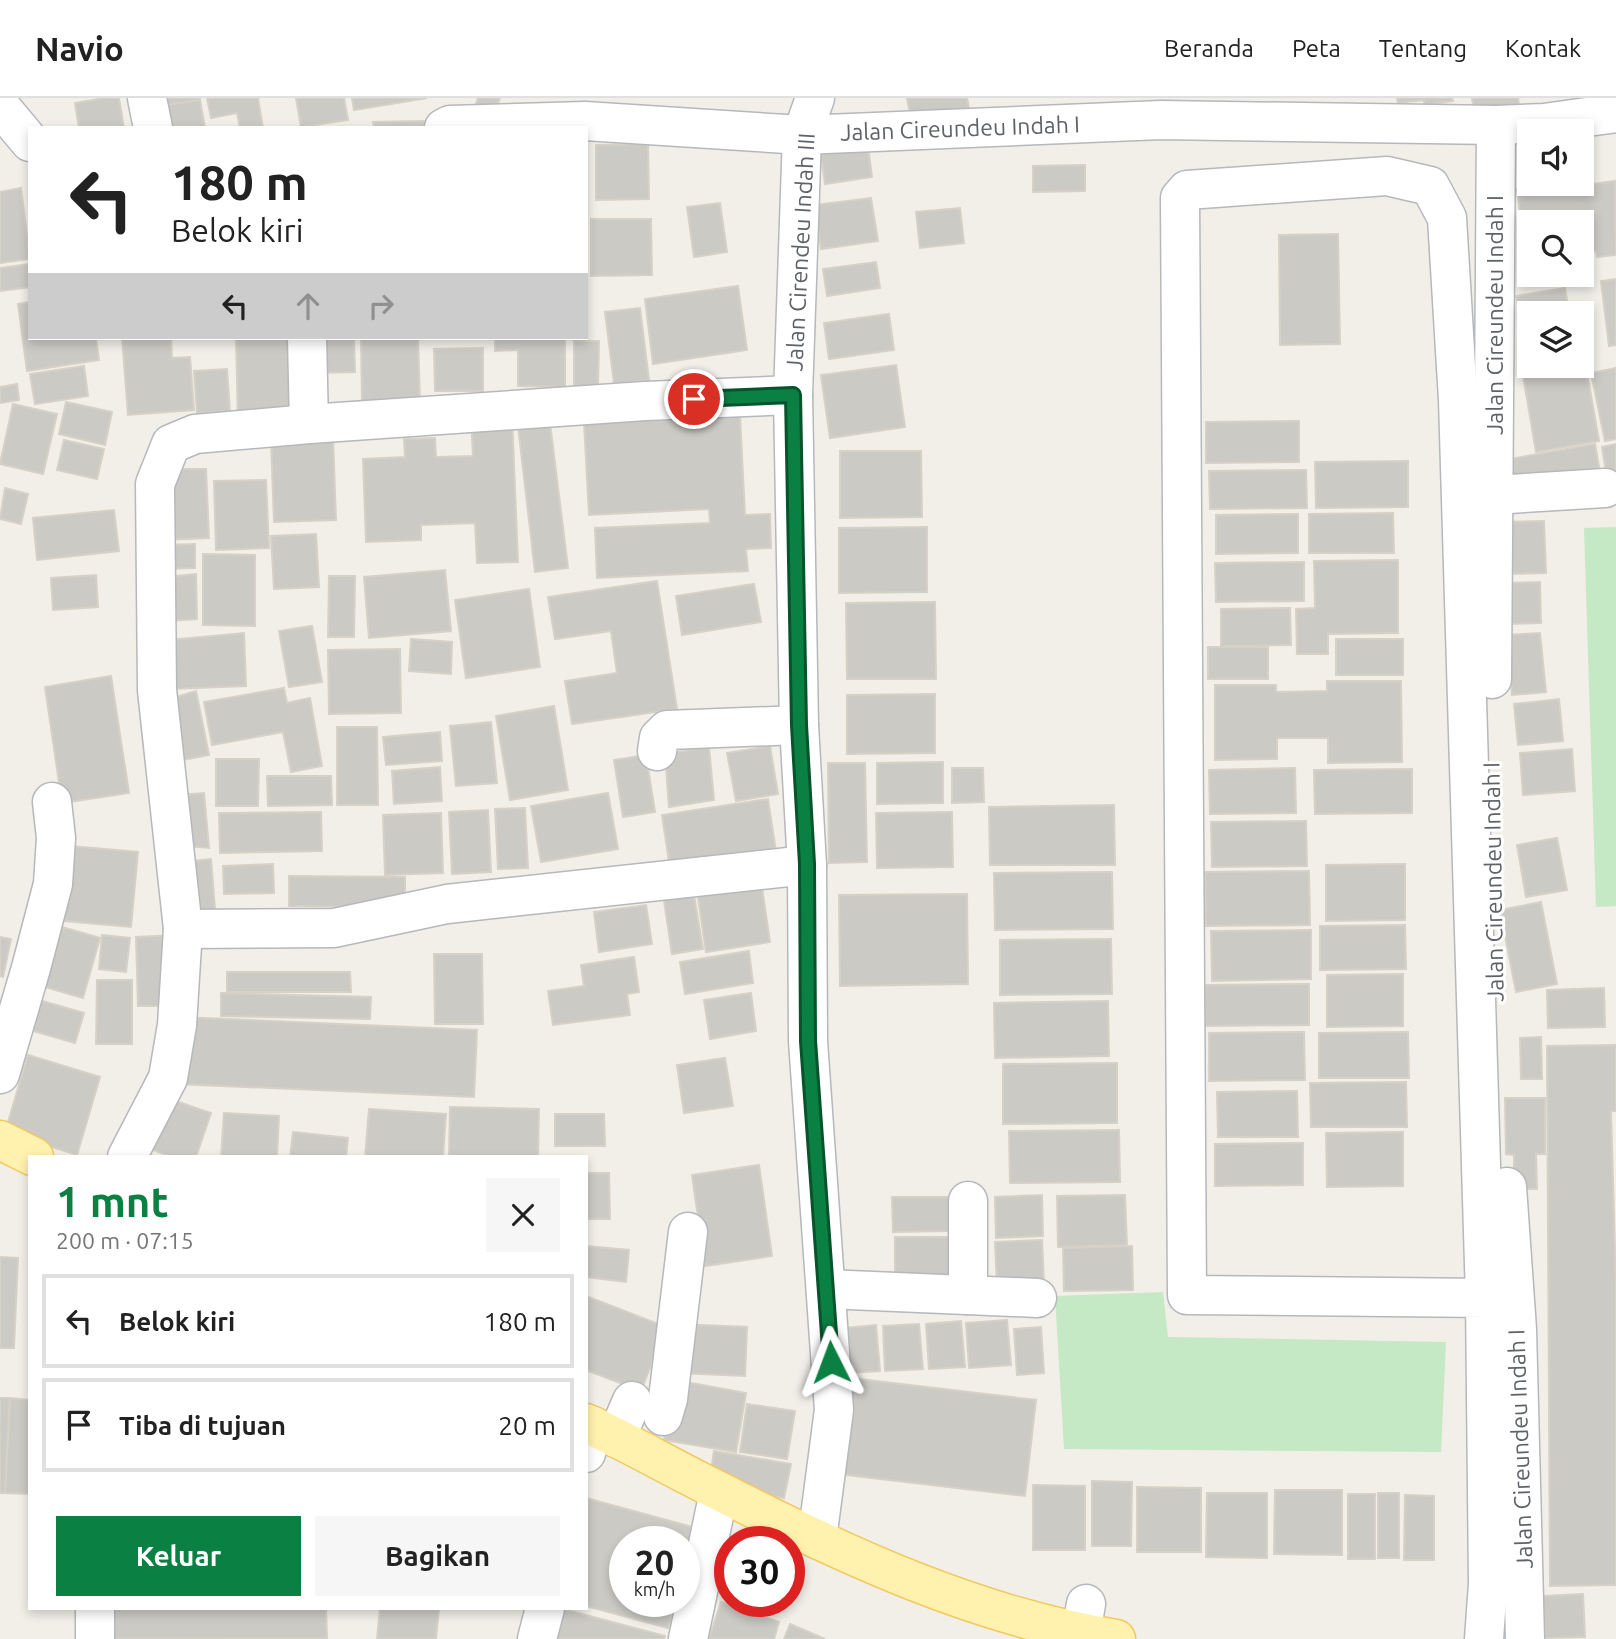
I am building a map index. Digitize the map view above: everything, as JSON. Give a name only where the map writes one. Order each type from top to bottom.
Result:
[{"type":"main road","points":[[0,1140],[30,1155]]},
{"type":"main road","points":[[595,1435],[891,1572],[970,1601],[1094,1625]]},
{"type":"street","points":[[147,98],[153,126]]},
{"type":"street","name":"Jalan Cirendeu Indah III","points":[[815,98],[802,135],[793,395],[799,725],[807,864],[808,1041],[834,1410],[817,1539]]},
{"type":"street","points":[[0,106],[28,140]]},
{"type":"street","name":"Jalan Cireundeu Indah I","points":[[448,126],[585,121],[802,135],[1161,120],[1496,125],[1544,110],[1616,113]]},
{"type":"street","name":"Jalan Cireundeu Indah I","points":[[1496,125],[1491,834],[1493,973],[1517,1329],[1525,1639]]},
{"type":"street","points":[[1484,1639],[1488,1584],[1485,1298],[1458,400],[1447,218],[1430,186],[1387,176],[1186,190],[1180,198],[1180,212],[1187,1295],[1485,1298]]},
{"type":"street","points":[[307,340],[309,424]]},
{"type":"street","points":[[128,1155],[168,1078],[177,1025],[183,929],[157,690],[155,484],[171,444],[195,434],[309,424],[645,401],[793,395]]},
{"type":"street","points":[[1493,495],[1605,488]]},
{"type":"street","points":[[657,751],[659,738],[667,730],[799,725]]},
{"type":"street","points":[[0,1073],[53,884],[56,838],[52,802]]},
{"type":"street","points":[[183,929],[334,928],[447,904],[807,864]]},
{"type":"street","points":[[968,1201],[968,1295]]},
{"type":"street","points":[[595,1435],[668,1399],[688,1232]]},
{"type":"street","points":[[826,1289],[1037,1298]]},
{"type":"street","points":[[688,1639],[719,1492]]},
{"type":"street","points":[[94,1639],[95,1610]]},
{"type":"street","points":[[537,1639],[544,1610]]},
{"type":"green space","points":[[1616,527],[1616,906],[1596,907],[1584,528]]},
{"type":"green space","points":[[1163,1292],[1168,1337],[1446,1342],[1441,1452],[1064,1449],[1055,1296]]},
{"type":"building","points":[[119,98],[124,126],[79,126],[75,103]]},
{"type":"building","points":[[154,98],[200,98],[200,100],[155,107]]},
{"type":"building","points":[[207,98],[258,98],[263,126],[240,126],[237,113],[211,118]]},
{"type":"building","points":[[296,98],[344,98],[348,120],[301,126]]},
{"type":"building","points":[[352,98],[427,98],[354,110]]},
{"type":"building","points":[[478,98],[500,98],[495,112],[476,104]]},
{"type":"building","points":[[907,98],[967,98],[969,108],[911,119]]},
{"type":"building","points":[[1397,98],[1452,98],[1453,101],[1424,105],[1424,100],[1398,103]]},
{"type":"building","points":[[1472,98],[1518,98],[1520,111],[1475,117]]},
{"type":"building","points":[[200,100],[205,126],[159,126],[155,107]]},
{"type":"building","points":[[426,121],[426,126],[374,126],[373,122]]},
{"type":"building","points":[[648,144],[649,199],[596,200],[596,145]]},
{"type":"building","points":[[868,147],[872,177],[825,184],[821,154]]},
{"type":"building","points":[[1085,165],[1085,191],[1033,192],[1033,166]]},
{"type":"building","points":[[1615,181],[1616,255],[1597,257],[1594,251],[1594,210],[1520,210],[1518,196],[1594,196],[1594,184]]},
{"type":"building","points":[[21,188],[28,259],[0,263],[0,192]]},
{"type":"building","points":[[871,198],[878,241],[821,249],[814,205]]},
{"type":"building","points":[[720,203],[727,252],[694,257],[687,207]]},
{"type":"building","points":[[960,208],[964,243],[920,248],[916,212]]},
{"type":"building","points":[[591,219],[651,219],[652,275],[591,276]]},
{"type":"building","points":[[1338,234],[1340,344],[1280,345],[1279,235]]},
{"type":"building","points":[[876,262],[880,288],[827,296],[823,269]]},
{"type":"building","points":[[28,264],[28,287],[0,291],[0,268]]},
{"type":"building","points":[[1616,279],[1616,345],[1609,346],[1601,281]]},
{"type":"building","points":[[738,286],[747,350],[653,364],[645,299]]},
{"type":"building","points":[[1565,288],[1567,301],[1517,301],[1516,296]]},
{"type":"building","points":[[28,302],[28,340],[96,340],[99,360],[27,371],[18,304]]},
{"type":"building","points":[[640,308],[649,380],[614,384],[605,312]]},
{"type":"building","points":[[889,314],[894,350],[829,359],[824,323]]},
{"type":"building","points":[[122,340],[171,340],[172,358],[190,357],[194,410],[128,415]]},
{"type":"building","points":[[236,340],[291,340],[293,422],[238,423]]},
{"type":"building","points":[[312,340],[354,340],[355,372],[313,373]]},
{"type":"building","points":[[361,340],[418,340],[420,401],[362,402]]},
{"type":"building","points":[[495,340],[565,340],[565,387],[518,386],[518,350],[495,351]]},
{"type":"building","points":[[574,341],[599,341],[598,388],[574,388]]},
{"type":"building","points":[[483,348],[483,391],[435,391],[434,349]]},
{"type":"building","points":[[896,365],[905,427],[830,438],[821,375]]},
{"type":"building","points":[[84,366],[88,396],[35,404],[30,374]]},
{"type":"building","points":[[1616,368],[1616,439],[1605,441],[1592,378],[1594,372]]},
{"type":"building","points":[[227,369],[230,411],[197,413],[194,371]]},
{"type":"building","points":[[1523,378],[1588,378],[1599,441],[1536,452]]},
{"type":"building","points":[[17,384],[19,400],[0,403],[0,387]]},
{"type":"building","points":[[66,402],[112,412],[105,445],[59,434]]},
{"type":"building","points":[[13,404],[57,414],[43,474],[0,464]]},
{"type":"building","points":[[512,416],[518,562],[477,563],[475,523],[421,525],[421,540],[366,542],[363,459],[405,457],[404,439],[435,438],[436,457],[473,456],[471,417]]},
{"type":"building","points":[[740,416],[745,515],[770,514],[771,548],[746,549],[748,571],[597,578],[595,528],[710,523],[709,509],[589,515],[584,423]]},
{"type":"building","points":[[1299,421],[1299,462],[1206,463],[1206,422]]},
{"type":"building","points":[[550,423],[568,568],[535,572],[518,426]]},
{"type":"building","points":[[333,438],[336,520],[274,522],[271,440]]},
{"type":"building","points":[[64,440],[104,449],[97,479],[57,470]]},
{"type":"building","points":[[1595,444],[1601,479],[1516,493],[1510,459]]},
{"type":"building","points":[[1616,444],[1616,497],[1610,498],[1602,447]]},
{"type":"building","points":[[840,451],[921,451],[922,517],[840,518]]},
{"type":"building","points":[[1408,461],[1408,507],[1316,508],[1315,462]]},
{"type":"building","points":[[163,469],[206,469],[209,538],[164,540]]},
{"type":"building","points":[[1306,470],[1307,508],[1210,509],[1209,471]]},
{"type":"building","points":[[266,480],[269,548],[216,550],[214,481]]},
{"type":"building","points":[[5,488],[28,494],[21,524],[0,519]]},
{"type":"building","points":[[114,510],[119,551],[37,560],[33,518]]},
{"type":"building","points":[[1393,513],[1394,553],[1309,553],[1309,514]]},
{"type":"building","points":[[1298,514],[1298,553],[1216,554],[1216,515]]},
{"type":"building","points":[[1544,521],[1546,573],[1507,574],[1506,522]]},
{"type":"building","points":[[927,527],[927,592],[839,593],[839,528]]},
{"type":"building","points":[[316,534],[319,587],[274,589],[271,536]]},
{"type":"building","points":[[195,544],[195,568],[164,569],[163,545]]},
{"type":"building","points":[[203,554],[255,555],[255,626],[203,625]]},
{"type":"building","points":[[1398,560],[1398,633],[1328,634],[1328,654],[1297,654],[1296,609],[1315,608],[1314,561]]},
{"type":"building","points":[[1304,562],[1304,601],[1216,602],[1215,563]]},
{"type":"building","points":[[445,570],[451,631],[369,638],[364,577]]},
{"type":"building","points":[[196,574],[197,619],[168,621],[165,577]]},
{"type":"building","points":[[96,575],[98,607],[53,610],[51,578]]},
{"type":"building","points":[[329,576],[355,576],[354,637],[328,637]]},
{"type":"building","points":[[657,581],[677,709],[572,724],[565,681],[617,673],[611,631],[555,639],[548,597]]},
{"type":"building","points":[[1540,582],[1541,623],[1507,624],[1505,583]]},
{"type":"building","points":[[754,584],[761,622],[682,635],[676,596]]},
{"type":"building","points":[[529,589],[540,667],[466,678],[455,600]]},
{"type":"building","points":[[935,602],[936,679],[847,679],[846,603]]},
{"type":"building","points":[[1290,608],[1291,645],[1221,646],[1221,609]]},
{"type":"building","points":[[312,626],[322,682],[289,687],[279,631]]},
{"type":"building","points":[[244,633],[246,686],[171,689],[170,640]]},
{"type":"building","points":[[1540,633],[1546,692],[1512,695],[1507,635]]},
{"type":"building","points":[[411,639],[452,642],[451,674],[409,671]]},
{"type":"building","points":[[1336,639],[1403,639],[1403,675],[1336,675]]},
{"type":"building","points":[[1208,647],[1268,647],[1268,679],[1208,679]]},
{"type":"building","points":[[400,649],[401,713],[329,714],[328,650]]},
{"type":"building","points":[[111,676],[129,793],[62,803],[45,687]]},
{"type":"building","points":[[1327,681],[1401,681],[1402,762],[1328,763],[1328,738],[1277,738],[1277,759],[1215,760],[1215,685],[1276,685],[1276,692],[1327,691]]},
{"type":"building","points":[[284,688],[287,703],[310,698],[322,766],[291,772],[283,732],[212,745],[204,702]]},
{"type":"building","points":[[196,691],[209,755],[172,762],[166,700]]},
{"type":"building","points":[[935,694],[935,753],[847,754],[847,695]]},
{"type":"building","points":[[1559,699],[1563,741],[1518,745],[1514,704]]},
{"type":"building","points":[[554,706],[568,790],[510,800],[496,716]]},
{"type":"building","points":[[491,722],[497,783],[456,786],[450,726]]},
{"type":"building","points":[[337,727],[377,727],[378,805],[337,805]]},
{"type":"building","points":[[440,732],[442,761],[386,765],[383,737]]},
{"type":"building","points":[[770,746],[778,794],[736,801],[727,753]]},
{"type":"building","points":[[709,747],[714,800],[669,807],[665,754]]},
{"type":"building","points":[[1572,749],[1575,791],[1523,795],[1520,753]]},
{"type":"building","points":[[646,755],[655,812],[623,817],[614,760]]},
{"type":"building","points":[[216,759],[259,759],[258,806],[216,806]]},
{"type":"building","points":[[943,762],[943,803],[877,804],[877,763]]},
{"type":"building","points":[[828,763],[865,763],[867,862],[829,863]]},
{"type":"building","points":[[440,767],[442,801],[394,804],[392,771]]},
{"type":"building","points":[[952,768],[983,768],[984,802],[952,803]]},
{"type":"building","points":[[1295,768],[1296,813],[1210,814],[1209,770]]},
{"type":"building","points":[[1412,769],[1412,813],[1315,814],[1314,770]]},
{"type":"building","points":[[267,776],[331,776],[332,805],[268,806]]},
{"type":"building","points":[[204,793],[209,848],[185,846],[180,795]]},
{"type":"building","points":[[608,793],[618,849],[541,862],[531,806]]},
{"type":"building","points":[[768,799],[777,858],[671,875],[662,815]]},
{"type":"building","points":[[1114,805],[1115,865],[990,865],[989,807]]},
{"type":"building","points":[[525,808],[528,868],[498,869],[495,809]]},
{"type":"building","points":[[488,810],[491,872],[452,874],[449,812]]},
{"type":"building","points":[[321,812],[322,851],[220,853],[219,813]]},
{"type":"building","points":[[952,812],[953,867],[877,868],[876,813]]},
{"type":"building","points":[[441,813],[443,873],[385,875],[383,815]]},
{"type":"building","points":[[1306,821],[1307,866],[1212,867],[1211,822]]},
{"type":"building","points":[[1557,838],[1567,890],[1526,897],[1517,845]]},
{"type":"building","points":[[71,846],[138,852],[131,927],[65,921]]},
{"type":"building","points":[[211,859],[215,909],[189,915],[182,862]]},
{"type":"building","points":[[273,864],[274,893],[224,894],[223,866]]},
{"type":"building","points":[[1405,864],[1405,920],[1326,921],[1326,865]]},
{"type":"building","points":[[1309,871],[1310,925],[1206,926],[1205,872]]},
{"type":"building","points":[[1112,872],[1113,929],[995,930],[994,873]]},
{"type":"building","points":[[289,876],[405,877],[405,907],[289,906]]},
{"type":"building","points":[[761,881],[770,942],[706,952],[697,891]]},
{"type":"building","points":[[692,883],[703,949],[672,954],[662,887]]},
{"type":"building","points":[[967,894],[968,984],[840,986],[839,895]]},
{"type":"building","points":[[1541,902],[1557,984],[1516,992],[1500,910]]},
{"type":"building","points":[[646,905],[652,944],[599,952],[594,912]]},
{"type":"building","points":[[1405,925],[1406,969],[1320,970],[1320,926]]},
{"type":"building","points":[[62,927],[100,938],[83,998],[45,987]]},
{"type":"building","points":[[1311,930],[1311,979],[1212,981],[1211,931]]},
{"type":"building","points":[[102,935],[130,938],[126,972],[99,969]]},
{"type":"building","points":[[175,935],[175,1006],[138,1006],[136,937]]},
{"type":"building","points":[[0,937],[11,939],[3,977],[0,976]]},
{"type":"building","points":[[1111,939],[1112,994],[1000,995],[1000,940]]},
{"type":"building","points":[[749,951],[753,983],[685,994],[680,962]]},
{"type":"building","points":[[434,954],[482,954],[483,1024],[435,1024]]},
{"type":"building","points":[[634,957],[639,992],[627,994],[630,1015],[553,1025],[548,991],[584,986],[581,965]]},
{"type":"building","points":[[227,972],[350,972],[351,992],[227,992]]},
{"type":"building","points":[[1403,974],[1403,1026],[1327,1027],[1327,975]]},
{"type":"building","points":[[97,980],[132,980],[132,1044],[96,1044]]},
{"type":"building","points":[[1309,984],[1309,1025],[1205,1026],[1205,985]]},
{"type":"building","points":[[1604,988],[1605,1027],[1548,1028],[1547,990]]},
{"type":"building","points":[[221,993],[371,997],[370,1019],[221,1016]]},
{"type":"building","points":[[751,993],[756,1031],[710,1039],[704,1000]]},
{"type":"building","points":[[39,1000],[84,1013],[75,1043],[30,1030]]},
{"type":"building","points":[[1108,1001],[1109,1056],[995,1058],[994,1003]]},
{"type":"building","points":[[180,1017],[477,1030],[474,1097],[177,1084]]},
{"type":"building","points":[[1304,1032],[1305,1080],[1209,1081],[1209,1033]]},
{"type":"building","points":[[1408,1032],[1409,1078],[1319,1078],[1319,1033]]},
{"type":"building","points":[[1541,1037],[1542,1079],[1521,1079],[1520,1038]]},
{"type":"building","points":[[1616,1045],[1616,1111],[1611,1111],[1616,1286],[1616,1585],[1550,1586],[1547,1046]]},
{"type":"building","points":[[28,1055],[100,1077],[77,1155],[5,1132]]},
{"type":"building","points":[[725,1058],[733,1106],[684,1113],[677,1065]]},
{"type":"building","points":[[1117,1063],[1117,1123],[1003,1124],[1003,1064]]},
{"type":"building","points":[[1406,1082],[1407,1127],[1311,1127],[1310,1083]]},
{"type":"building","points":[[1297,1091],[1298,1137],[1218,1137],[1217,1092]]},
{"type":"building","points":[[1505,1098],[1545,1098],[1545,1154],[1536,1154],[1537,1189],[1514,1189],[1514,1155],[1506,1154]]},
{"type":"building","points":[[170,1099],[211,1113],[197,1155],[167,1155],[153,1150]]},
{"type":"building","points":[[450,1107],[539,1109],[538,1155],[449,1155]]},
{"type":"building","points":[[369,1109],[446,1114],[443,1155],[365,1155]]},
{"type":"building","points":[[224,1113],[279,1116],[277,1155],[221,1155]]},
{"type":"building","points":[[555,1114],[604,1114],[605,1146],[555,1146]]},
{"type":"building","points":[[1119,1130],[1120,1182],[1010,1183],[1009,1131]]},
{"type":"building","points":[[293,1132],[348,1138],[346,1155],[290,1155]]},
{"type":"building","points":[[1403,1132],[1403,1186],[1327,1187],[1326,1133]]},
{"type":"building","points":[[1303,1143],[1303,1185],[1215,1186],[1215,1144]]},
{"type":"building","points":[[759,1165],[772,1256],[705,1266],[692,1175]]},
{"type":"building","points":[[588,1173],[609,1173],[610,1219],[588,1219]]},
{"type":"building","points":[[1042,1195],[1043,1236],[996,1238],[995,1197]]},
{"type":"building","points":[[1125,1195],[1127,1245],[1058,1247],[1057,1196]]},
{"type":"building","points":[[892,1197],[949,1197],[949,1231],[893,1232]]},
{"type":"building","points":[[895,1237],[951,1237],[952,1284],[895,1284]]},
{"type":"building","points":[[1042,1240],[1044,1284],[997,1286],[995,1242]]},
{"type":"building","points":[[588,1246],[629,1250],[626,1282],[588,1277]]},
{"type":"building","points":[[1132,1246],[1133,1290],[1064,1291],[1063,1248]]},
{"type":"building","points":[[0,1257],[18,1258],[14,1348],[0,1348]]},
{"type":"building","points":[[588,1297],[666,1327],[641,1391],[588,1371]]},
{"type":"building","points":[[1007,1320],[1011,1365],[969,1368],[966,1323]]},
{"type":"building","points":[[961,1321],[965,1367],[929,1369],[926,1324]]},
{"type":"building","points":[[680,1324],[747,1327],[745,1376],[678,1373]]},
{"type":"building","points":[[919,1324],[923,1369],[885,1371],[883,1326]]},
{"type":"building","points":[[876,1325],[880,1371],[848,1373],[845,1328]]},
{"type":"building","points":[[1041,1327],[1044,1373],[1017,1375],[1014,1329]]},
{"type":"building","points":[[850,1378],[1036,1400],[1025,1496],[839,1474]]},
{"type":"building","points":[[675,1380],[746,1393],[736,1452],[664,1440]]},
{"type":"building","points":[[0,1398],[10,1398],[5,1493],[0,1493]]},
{"type":"building","points":[[10,1398],[28,1400],[28,1494],[5,1493]]},
{"type":"building","points":[[747,1404],[795,1411],[787,1459],[740,1452]]},
{"type":"building","points":[[714,1451],[791,1464],[784,1498],[709,1485]]},
{"type":"building","points":[[1092,1481],[1132,1482],[1131,1546],[1092,1546]]},
{"type":"building","points":[[1033,1485],[1085,1486],[1085,1550],[1033,1550]]},
{"type":"building","points":[[1137,1487],[1201,1488],[1201,1552],[1137,1552]]},
{"type":"building","points":[[1275,1490],[1342,1490],[1342,1555],[1274,1554]]},
{"type":"building","points":[[1207,1493],[1267,1493],[1267,1558],[1206,1557]]},
{"type":"building","points":[[1378,1493],[1399,1493],[1399,1558],[1378,1558]]},
{"type":"building","points":[[1348,1494],[1375,1494],[1375,1559],[1348,1559]]},
{"type":"building","points":[[1405,1495],[1434,1496],[1434,1560],[1404,1560]]},
{"type":"building","points":[[588,1499],[689,1526],[609,1526],[609,1612],[588,1607]]},
{"type":"building","points":[[1583,1594],[1585,1637],[1545,1638],[1543,1596]]},
{"type":"building","points":[[108,1610],[326,1610],[327,1638],[109,1639]]},
{"type":"building","points":[[380,1610],[439,1610],[436,1639],[377,1639]]},
{"type":"building","points":[[558,1610],[665,1636],[664,1639],[545,1639]]},
{"type":"building","points":[[627,1617],[671,1617],[668,1628]]},
{"type":"building","points":[[716,1617],[764,1617],[779,1622],[774,1639],[709,1639]]},
{"type":"building","points":[[790,1624],[825,1639],[784,1639]]},
{"type":"route","points":[[694,399],[793,395],[799,725],[807,864],[808,1041],[831,1362]]}]
